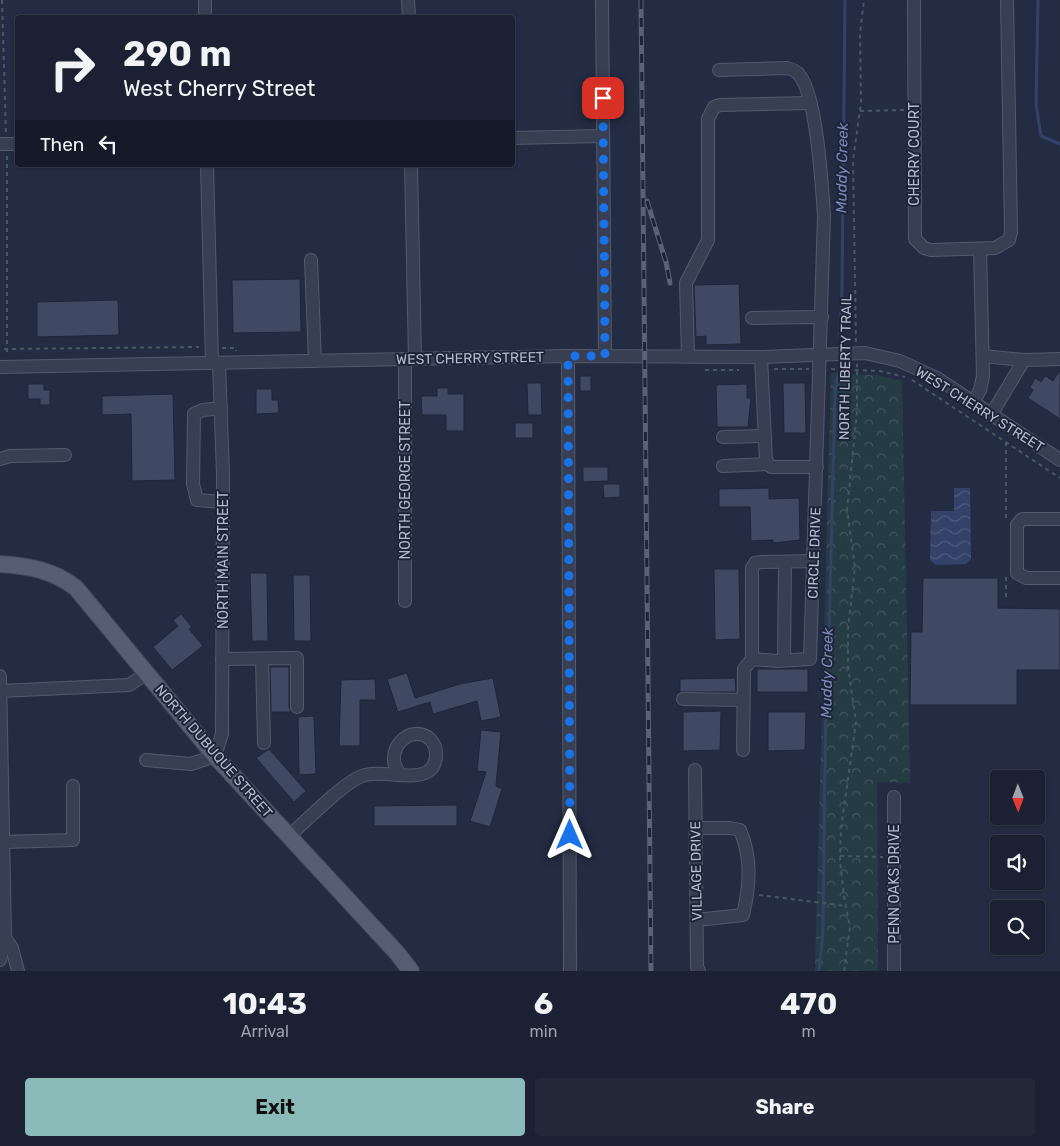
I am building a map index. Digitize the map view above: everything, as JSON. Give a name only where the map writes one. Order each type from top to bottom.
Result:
[{"type":"main road","name":"NORTH DUBUQUE STREET","points":[[0,564],[36,568],[64,579],[87,599],[215,756],[411,971]]},
{"type":"street","points":[[205,0],[206,15]]},
{"type":"street","points":[[408,0],[409,15]]},
{"type":"street","points":[[602,0],[605,356]]},
{"type":"street","name":"CHERRY COURT","points":[[914,0],[915,238],[924,248],[931,250],[980,249],[1003,246],[1009,240],[1011,232],[1007,0]]},
{"type":"street","name":"CIRCLE DRIVE","points":[[719,70],[793,70],[800,76],[810,103],[819,159],[824,216],[810,659],[752,659]]},
{"type":"street","points":[[688,356],[686,284],[708,240],[708,119],[710,113],[720,105],[810,103]]},
{"type":"street","points":[[515,138],[603,136]]},
{"type":"street","name":"NORTH MAIN STREET","points":[[207,167],[216,363],[221,408],[223,502],[222,734],[215,756]]},
{"type":"street","name":"NORTH GEORGE STREET","points":[[405,601],[410,359],[411,167]]},
{"type":"street","points":[[973,403],[982,383],[980,249]]},
{"type":"street","points":[[311,260],[315,361]]},
{"type":"street","points":[[752,318],[822,317]]},
{"type":"street","name":"WEST CHERRY STREET","points":[[0,368],[568,356],[688,356],[762,363],[821,355],[856,353],[882,356],[918,368],[1060,460]]},
{"type":"street","points":[[568,356],[570,971]]},
{"type":"street","points":[[983,356],[1024,360],[1060,359]]},
{"type":"street","points":[[991,414],[1024,360]]},
{"type":"street","points":[[762,363],[766,461],[771,467],[817,467]]},
{"type":"street","points":[[221,408],[202,410],[194,414],[193,484],[197,500],[223,502]]},
{"type":"street","points":[[723,437],[765,436]]},
{"type":"street","points":[[0,459],[10,456],[65,455]]},
{"type":"street","points":[[723,466],[769,464]]},
{"type":"street","points":[[1060,519],[1022,519],[1017,525],[1017,573],[1026,578],[1060,578]]},
{"type":"street","points":[[743,750],[744,669],[752,659],[752,568],[755,563],[762,562],[814,561]]},
{"type":"street","points":[[784,660],[785,562]]},
{"type":"street","points":[[222,659],[297,658],[298,708]]},
{"type":"street","points":[[262,659],[264,743]]},
{"type":"street","points":[[0,691],[129,685],[147,673]]},
{"type":"street","points":[[0,676],[5,938],[0,960]]},
{"type":"street","points":[[683,699],[743,700]]},
{"type":"street","points":[[146,760],[191,764],[215,756]]},
{"type":"street","name":"VILLAGE DRIVE","points":[[695,770],[697,967],[699,971]]},
{"type":"street","points":[[288,836],[351,782],[363,775],[400,774]]},
{"type":"street","points":[[3,842],[74,840],[73,786]]},
{"type":"street","name":"PENN OAKS DRIVE","points":[[894,797],[894,971]]},
{"type":"street","points":[[696,828],[730,828],[740,830],[747,847],[748,894],[743,915],[697,920]]},
{"type":"street","points":[[5,938],[12,948],[18,971]]},
{"type":"path","points":[[2,0],[8,144],[5,349],[7,356]]},
{"type":"path","name":"NORTH LIBERTY TRAIL","points":[[844,971],[850,927],[840,856],[856,722],[848,666],[848,629],[855,567],[848,510],[857,411],[853,160],[860,111],[860,34],[864,0]]},
{"type":"path","points":[[860,111],[914,110]]},
{"type":"path","points":[[5,349],[200,348]]},
{"type":"path","points":[[219,348],[236,348]]},
{"type":"path","points":[[705,370],[762,363],[819,369],[880,371],[914,382],[1060,478]]},
{"type":"path","points":[[840,856],[894,857]]},
{"type":"path","points":[[748,894],[846,906]]},
{"type":"green space","points":[[831,373],[876,375],[902,381],[910,783],[877,782],[878,971],[815,971]]},
{"type":"water","points":[[954,488],[970,488],[971,559],[966,564],[936,565],[930,560],[931,511],[954,511]]},
{"type":"building","points":[[300,279],[301,332],[233,333],[232,280]]},
{"type":"building","points":[[739,284],[741,344],[706,345],[706,336],[696,337],[694,285]]},
{"type":"building","points":[[118,300],[119,335],[37,337],[37,302]]},
{"type":"building","points":[[1060,370],[1060,419],[1028,398],[1033,390],[1030,387],[1035,378],[1041,382],[1045,376],[1053,381]]},
{"type":"building","points":[[580,376],[591,376],[591,391],[580,391]]},
{"type":"building","points":[[527,383],[541,383],[542,415],[528,415]]},
{"type":"building","points":[[783,383],[805,383],[806,433],[784,433]]},
{"type":"building","points":[[28,384],[44,384],[44,390],[50,390],[50,405],[40,405],[40,399],[28,399]]},
{"type":"building","points":[[747,384],[747,398],[751,398],[748,427],[717,427],[716,385]]},
{"type":"building","points":[[437,388],[448,388],[448,394],[464,394],[464,431],[446,431],[446,415],[422,415],[421,396],[437,396]]},
{"type":"building","points":[[256,389],[272,389],[272,400],[278,400],[279,413],[256,414]]},
{"type":"building","points":[[173,394],[175,480],[132,481],[131,414],[102,415],[102,396]]},
{"type":"building","points":[[515,423],[533,423],[533,438],[515,438]]},
{"type":"building","points":[[583,467],[608,467],[608,481],[583,482]]},
{"type":"building","points":[[603,484],[620,484],[620,497],[604,498]]},
{"type":"building","points":[[769,488],[769,499],[799,498],[800,540],[773,543],[773,540],[751,541],[750,507],[719,507],[719,489]]},
{"type":"building","points":[[714,569],[739,569],[740,639],[715,640]]},
{"type":"building","points":[[250,573],[267,573],[268,641],[252,641]]},
{"type":"building","points":[[293,575],[310,575],[311,641],[294,641]]},
{"type":"building","points":[[923,578],[998,578],[998,608],[1060,609],[1060,670],[1017,670],[1017,705],[910,705],[911,632],[922,632]]},
{"type":"building","points":[[181,614],[192,627],[189,629],[203,646],[172,670],[153,647],[178,626],[173,620]]},
{"type":"building","points":[[270,667],[289,667],[289,707],[291,712],[271,712]]},
{"type":"building","points":[[757,669],[808,669],[808,692],[757,692]]},
{"type":"building","points":[[407,673],[415,698],[460,684],[493,678],[501,717],[481,721],[477,701],[433,714],[430,702],[398,712],[387,679]]},
{"type":"building","points":[[735,678],[736,692],[680,692],[680,679]]},
{"type":"building","points":[[375,679],[376,700],[360,700],[360,746],[339,746],[341,680]]},
{"type":"building","points":[[721,711],[720,750],[683,751],[683,712]]},
{"type":"building","points":[[768,712],[806,712],[805,750],[768,751]]},
{"type":"building","points":[[314,716],[316,774],[299,775],[298,717]]},
{"type":"building","points":[[481,730],[501,732],[496,786],[502,789],[490,827],[470,821],[486,772],[477,771]]},
{"type":"building","points":[[269,749],[306,791],[294,802],[256,758]]},
{"type":"building","points":[[457,805],[457,826],[374,826],[374,806]]},
{"type":"waterway","name":"Muddy Creek","points":[[840,336],[845,0]]},
{"type":"waterway","points":[[1038,0],[1036,104],[1041,136],[1060,144]]},
{"type":"waterway","name":"Muddy Creek","points":[[819,971],[823,933],[826,690],[835,391],[838,374]]},
{"type":"railway","points":[[641,0],[651,971]]},
{"type":"railway","points":[[647,201],[666,262],[670,283]]},
{"type":"route","points":[[570,835],[568,356],[605,356],[603,98]]}]
